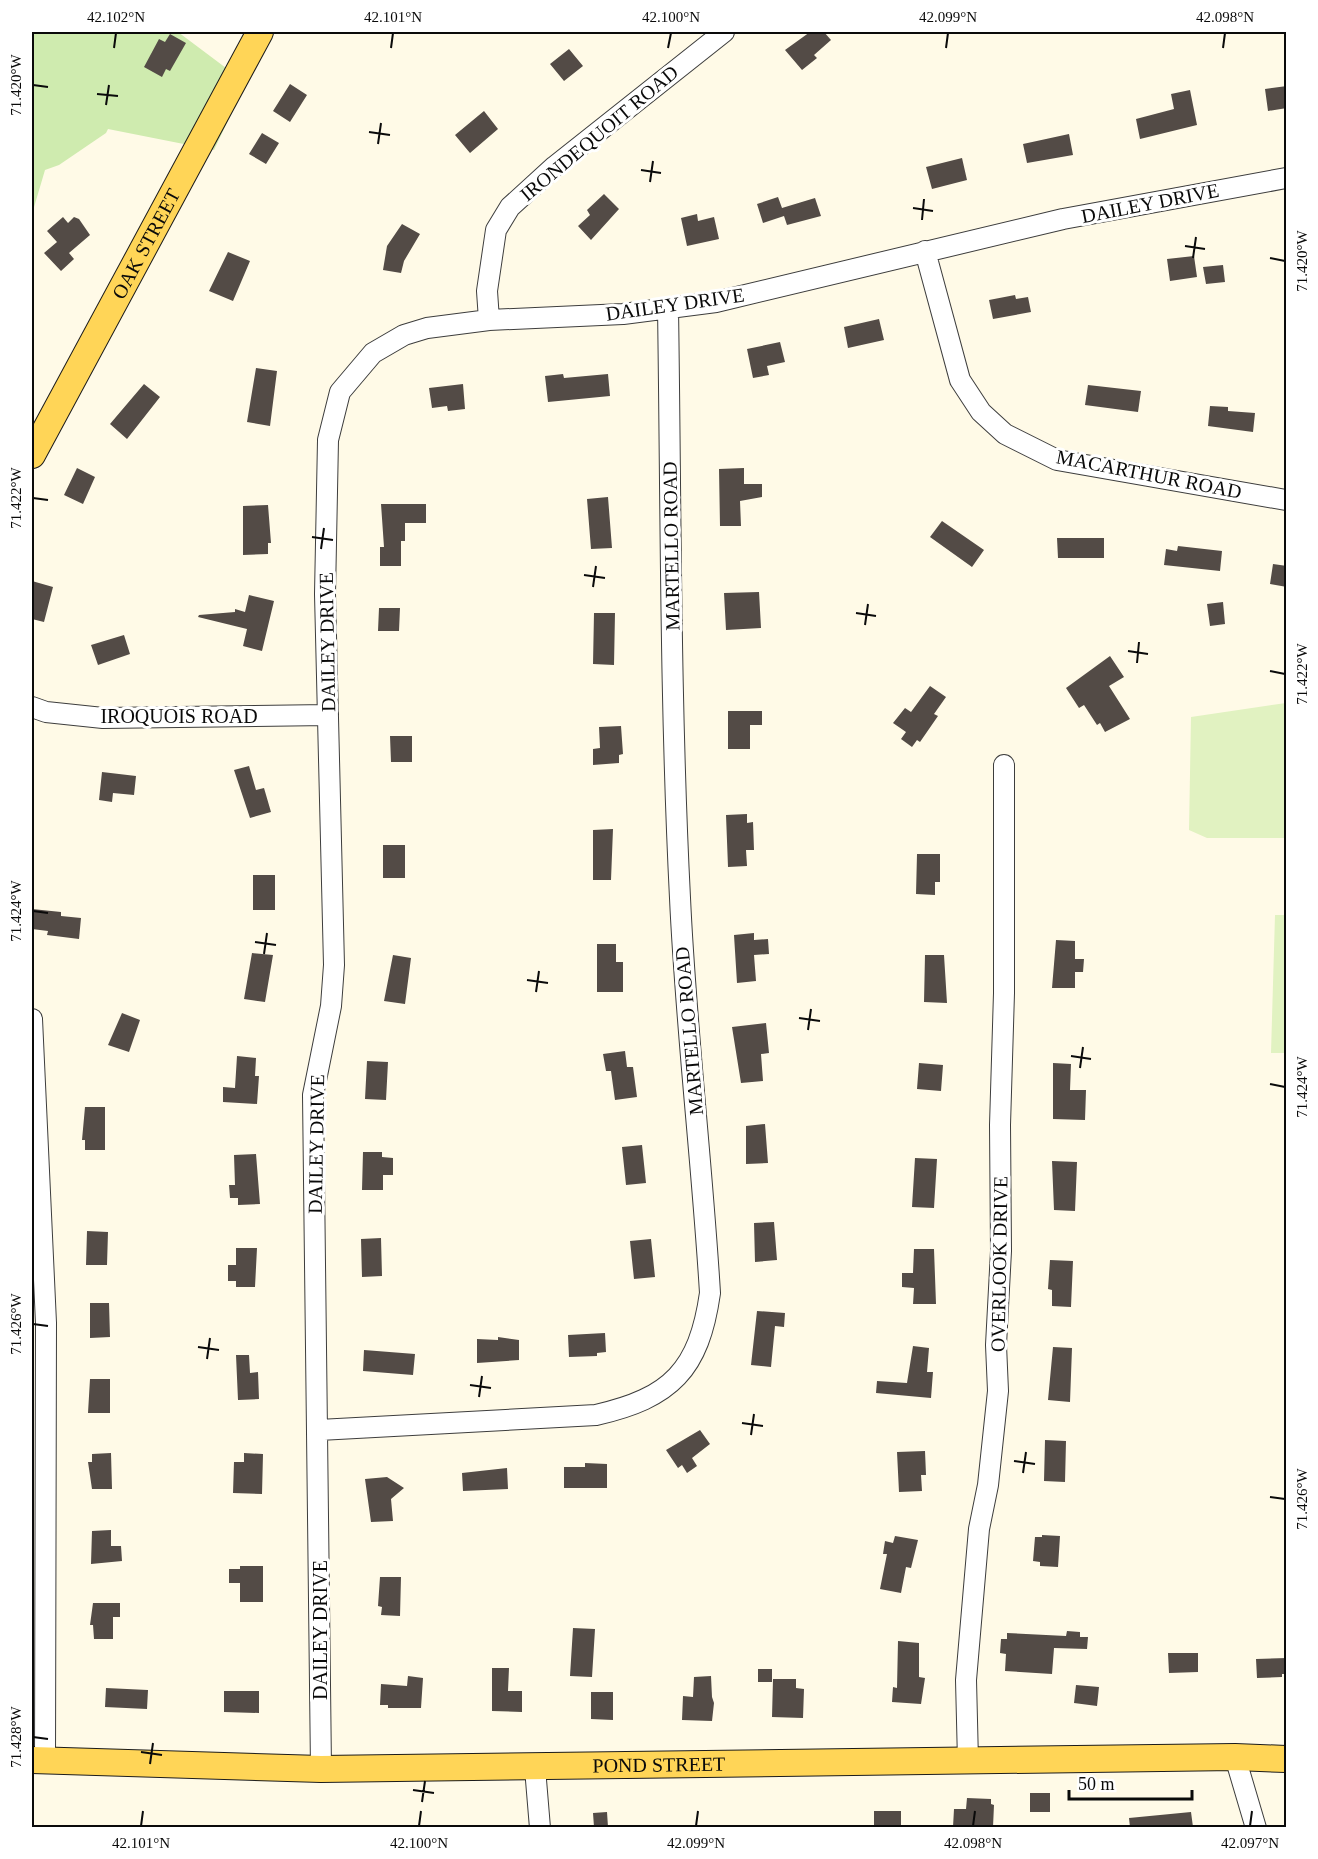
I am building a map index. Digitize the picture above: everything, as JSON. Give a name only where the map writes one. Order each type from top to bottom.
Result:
[{"type":"main road","name":"OAK STREET","points":[[32,455],[260,32]]},
{"type":"main road","name":"POND STREET","points":[[38,1761],[321,1769],[535,1768],[1235,1757],[1287,1759]]},
{"type":"street","name":"IRONDEQUOIT ROAD","points":[[489,320],[487,291],[496,230],[510,207],[555,166],[724,32]]},
{"type":"street","name":"DAILEY DRIVE","points":[[321,1769],[319,1430],[313,1095],[331,1006],[334,965],[326,594],[328,440],[340,392],[373,353],[404,335],[427,328],[489,320],[623,314],[716,302],[1063,219],[1287,178]]},
{"type":"street","name":"MACARTHUR ROAD","points":[[926,251],[960,380],[981,412],[1005,434],[1057,460],[1287,500]]},
{"type":"street","name":"MARTELLO ROAD","points":[[319,1430],[596,1415],[624,1409],[645,1401],[675,1379],[689,1364],[705,1327],[709,1282],[685,996],[674,738],[668,308]]},
{"type":"street","name":"IROQUOIS ROAD","points":[[32,707],[46,712],[103,718],[328,715]]},
{"type":"street","name":"OVERLOOK DRIVE","points":[[968,1761],[967,1668],[979,1529],[988,1485],[998,1391],[996,1345],[1001,1251],[1004,765]]},
{"type":"street","points":[[32,1019],[36,1198],[46,1323],[38,1761]]},
{"type":"street","points":[[1235,1757],[1256,1827]]},
{"type":"street","points":[[535,1768],[540,1827]]},
{"type":"green space","points":[[32,32],[178,32],[246,83],[214,150],[108,129],[106,133],[59,165],[45,170],[32,214]]},
{"type":"green space","points":[[1286,703],[1286,838],[1207,838],[1189,830],[1191,717]]},
{"type":"green space","points":[[1275,915],[1286,915],[1286,1053],[1271,1053]]},
{"type":"building","points":[[810,32],[824,32],[831,40],[814,55],[817,58],[802,70],[785,50]]},
{"type":"building","points":[[170,34],[186,43],[170,71],[166,69],[162,77],[144,67],[159,39],[165,42]]},
{"type":"building","points":[[569,49],[583,66],[564,81],[550,64]]},
{"type":"building","points":[[290,84],[307,95],[290,122],[273,111]]},
{"type":"building","points":[[1287,86],[1287,108],[1268,111],[1265,89]]},
{"type":"building","points":[[1190,90],[1197,125],[1140,139],[1136,119],[1174,109],[1171,94]]},
{"type":"building","points":[[484,111],[498,129],[470,153],[455,135]]},
{"type":"building","points":[[262,133],[279,143],[266,164],[249,154]]},
{"type":"building","points":[[1069,134],[1073,155],[1027,163],[1023,144]]},
{"type":"building","points":[[962,158],[967,180],[932,189],[926,167]]},
{"type":"building","points":[[604,194],[619,209],[591,240],[578,226],[590,215],[587,210]]},
{"type":"building","points":[[778,197],[782,208],[815,198],[821,216],[787,225],[784,216],[763,223],[757,204]]},
{"type":"building","points":[[697,214],[698,221],[714,217],[719,239],[687,246],[681,218]]},
{"type":"building","points":[[63,217],[68,223],[74,217],[79,219],[90,235],[69,253],[74,259],[61,271],[44,253],[57,242],[47,231]]},
{"type":"building","points":[[402,224],[420,234],[404,261],[401,273],[383,270],[387,246]]},
{"type":"building","points":[[228,252],[250,261],[233,301],[209,291]]},
{"type":"building","points":[[1194,256],[1197,277],[1170,281],[1167,259]]},
{"type":"building","points":[[1223,265],[1225,282],[1206,284],[1203,267]]},
{"type":"building","points":[[1015,295],[1016,299],[1028,297],[1031,312],[993,319],[989,300]]},
{"type":"building","points":[[879,319],[884,340],[848,348],[844,327]]},
{"type":"building","points":[[780,342],[785,362],[767,366],[769,375],[753,378],[747,349]]},
{"type":"building","points":[[256,368],[277,371],[270,426],[247,422]]},
{"type":"building","points":[[563,374],[564,378],[608,374],[610,396],[548,402],[545,376]]},
{"type":"building","points":[[144,384],[160,397],[127,439],[110,424]]},
{"type":"building","points":[[463,384],[465,409],[448,411],[447,406],[432,408],[429,388]]},
{"type":"building","points":[[1088,385],[1141,391],[1138,412],[1085,405]]},
{"type":"building","points":[[1210,406],[1228,407],[1228,411],[1255,413],[1253,432],[1208,426]]},
{"type":"building","points":[[77,468],[95,477],[83,504],[64,495]]},
{"type":"building","points":[[744,468],[744,484],[762,484],[762,497],[740,501],[741,526],[720,526],[719,469]]},
{"type":"building","points":[[608,497],[612,548],[591,549],[587,499]]},
{"type":"building","points":[[381,504],[426,504],[426,523],[405,523],[405,541],[401,541],[401,566],[380,566],[380,547],[384,547]]},
{"type":"building","points":[[268,505],[271,543],[268,543],[268,554],[243,555],[243,506]]},
{"type":"building","points":[[942,521],[984,550],[972,567],[930,537]]},
{"type":"building","points":[[1057,538],[1104,538],[1104,558],[1058,558]]},
{"type":"building","points":[[1178,546],[1222,551],[1220,571],[1164,565],[1166,549],[1177,551]]},
{"type":"building","points":[[1273,564],[1287,566],[1287,587],[1270,584]]},
{"type":"building","points":[[32,581],[53,587],[44,622],[32,619]]},
{"type":"building","points":[[759,592],[761,628],[726,630],[724,593]]},
{"type":"building","points":[[249,595],[274,601],[262,651],[243,646],[247,629],[198,617],[199,615],[235,612],[235,609],[245,612]]},
{"type":"building","points":[[1223,602],[1225,624],[1210,626],[1207,604]]},
{"type":"building","points":[[379,608],[400,608],[399,631],[378,631]]},
{"type":"building","points":[[594,613],[615,613],[614,665],[593,664]]},
{"type":"building","points":[[124,635],[130,654],[98,665],[91,645]]},
{"type":"building","points":[[1110,656],[1124,677],[1109,686],[1130,719],[1105,732],[1100,723],[1097,725],[1084,705],[1079,708],[1066,688]]},
{"type":"building","points":[[930,686],[946,697],[934,714],[938,716],[920,742],[917,740],[912,747],[901,739],[906,732],[893,723],[905,708],[911,712]]},
{"type":"building","points":[[728,711],[762,711],[762,725],[750,725],[750,749],[728,749]]},
{"type":"building","points":[[621,726],[623,754],[619,755],[619,763],[593,765],[593,749],[600,748],[599,727]]},
{"type":"building","points":[[390,736],[412,736],[412,762],[391,762]]},
{"type":"building","points":[[249,766],[256,790],[264,788],[271,812],[250,818],[234,770]]},
{"type":"building","points":[[102,772],[136,776],[134,795],[113,793],[112,802],[99,800]]},
{"type":"building","points":[[747,814],[747,823],[753,822],[754,850],[746,850],[747,866],[728,867],[726,815]]},
{"type":"building","points":[[613,829],[611,880],[593,880],[593,830]]},
{"type":"building","points":[[383,845],[405,845],[405,878],[383,878]]},
{"type":"building","points":[[917,854],[940,854],[940,882],[935,882],[935,895],[916,894]]},
{"type":"building","points":[[253,875],[275,875],[275,910],[253,910]]},
{"type":"building","points":[[32,909],[61,912],[61,916],[81,918],[79,939],[47,935],[48,931],[32,929]]},
{"type":"building","points":[[754,933],[754,940],[768,939],[769,954],[754,955],[756,981],[737,983],[734,935]]},
{"type":"building","points":[[1056,940],[1075,941],[1075,959],[1084,959],[1083,972],[1075,972],[1075,988],[1052,988]]},
{"type":"building","points":[[597,944],[616,944],[616,962],[623,962],[623,992],[597,992]]},
{"type":"building","points":[[252,953],[273,955],[265,1002],[244,999]]},
{"type":"building","points":[[393,955],[411,958],[405,1004],[384,1001]]},
{"type":"building","points":[[925,955],[944,955],[947,1003],[924,1002]]},
{"type":"building","points":[[122,1013],[140,1020],[129,1052],[108,1045]]},
{"type":"building","points":[[766,1023],[769,1053],[761,1054],[763,1081],[741,1083],[732,1027]]},
{"type":"building","points":[[625,1051],[627,1067],[633,1067],[637,1097],[615,1100],[611,1071],[606,1071],[603,1054]]},
{"type":"building","points":[[237,1056],[256,1058],[255,1076],[259,1076],[257,1104],[223,1102],[223,1087],[235,1088]]},
{"type":"building","points":[[367,1061],[388,1062],[386,1100],[365,1099]]},
{"type":"building","points":[[919,1063],[943,1065],[941,1091],[917,1089]]},
{"type":"building","points":[[1053,1063],[1071,1064],[1070,1090],[1086,1090],[1085,1120],[1053,1119]]},
{"type":"building","points":[[85,1107],[105,1107],[105,1150],[85,1150],[85,1140],[82,1140]]},
{"type":"building","points":[[765,1124],[768,1163],[746,1164],[746,1126]]},
{"type":"building","points":[[642,1145],[646,1183],[626,1185],[622,1147]]},
{"type":"building","points":[[363,1152],[382,1152],[382,1157],[393,1158],[393,1175],[383,1175],[383,1190],[362,1190]]},
{"type":"building","points":[[256,1154],[260,1204],[238,1205],[238,1198],[230,1198],[229,1185],[235,1185],[234,1155]]},
{"type":"building","points":[[915,1158],[937,1159],[934,1208],[912,1207]]},
{"type":"building","points":[[1052,1161],[1077,1162],[1075,1211],[1054,1210]]},
{"type":"building","points":[[774,1222],[777,1260],[755,1262],[754,1223]]},
{"type":"building","points":[[87,1231],[108,1232],[107,1265],[86,1265]]},
{"type":"building","points":[[381,1238],[382,1276],[362,1277],[361,1239]]},
{"type":"building","points":[[651,1239],[655,1277],[634,1279],[630,1241]]},
{"type":"building","points":[[236,1248],[257,1248],[255,1287],[236,1287],[236,1281],[228,1281],[228,1265],[236,1265]]},
{"type":"building","points":[[914,1249],[934,1249],[936,1304],[913,1304],[914,1288],[902,1287],[902,1273],[913,1273]]},
{"type":"building","points":[[1050,1260],[1073,1261],[1071,1307],[1052,1306],[1052,1290],[1048,1289]]},
{"type":"building","points":[[90,1303],[109,1303],[110,1337],[90,1338]]},
{"type":"building","points":[[757,1311],[785,1313],[784,1327],[775,1326],[771,1367],[751,1365]]},
{"type":"building","points":[[605,1333],[606,1352],[597,1353],[597,1356],[569,1357],[568,1335]]},
{"type":"building","points":[[498,1337],[519,1340],[519,1360],[477,1363],[477,1339],[498,1340]]},
{"type":"building","points":[[913,1346],[929,1348],[927,1372],[933,1372],[931,1398],[876,1393],[877,1381],[907,1383]]},
{"type":"building","points":[[1053,1347],[1072,1348],[1070,1402],[1048,1400]]},
{"type":"building","points":[[364,1350],[415,1354],[413,1375],[363,1371]]},
{"type":"building","points":[[236,1355],[249,1355],[250,1373],[258,1372],[259,1399],[238,1400]]},
{"type":"building","points":[[90,1379],[110,1379],[110,1413],[88,1413]]},
{"type":"building","points":[[700,1430],[710,1444],[692,1458],[697,1466],[687,1473],[682,1465],[678,1468],[666,1450]]},
{"type":"building","points":[[1045,1440],[1066,1441],[1065,1482],[1044,1481]]},
{"type":"building","points":[[925,1451],[926,1475],[921,1475],[922,1491],[899,1492],[897,1452]]},
{"type":"building","points":[[111,1453],[112,1489],[92,1489],[88,1462],[92,1462],[92,1454]]},
{"type":"building","points":[[244,1453],[263,1454],[262,1494],[233,1493],[234,1462],[244,1462]]},
{"type":"building","points":[[585,1463],[607,1464],[607,1488],[564,1488],[564,1467],[585,1467]]},
{"type":"building","points":[[507,1468],[508,1489],[463,1491],[462,1473]]},
{"type":"building","points":[[387,1477],[404,1488],[391,1499],[393,1521],[371,1522],[365,1479]]},
{"type":"building","points":[[111,1530],[111,1546],[121,1546],[122,1561],[91,1564],[92,1531]]},
{"type":"building","points":[[1042,1535],[1060,1536],[1058,1567],[1040,1566],[1040,1562],[1033,1561],[1035,1537],[1042,1537]]},
{"type":"building","points":[[895,1536],[918,1540],[911,1568],[906,1567],[901,1593],[880,1589],[887,1554],[883,1554],[885,1541],[893,1543]]},
{"type":"building","points":[[240,1566],[263,1566],[263,1602],[240,1602],[240,1583],[229,1583],[229,1569],[240,1569]]},
{"type":"building","points":[[380,1577],[401,1577],[400,1616],[381,1615],[382,1607],[378,1606]]},
{"type":"building","points":[[93,1603],[120,1603],[120,1617],[113,1617],[113,1639],[94,1639],[93,1625],[90,1625]]},
{"type":"building","points":[[573,1628],[595,1629],[592,1677],[570,1676]]},
{"type":"building","points":[[1067,1631],[1080,1632],[1080,1637],[1088,1637],[1087,1649],[1054,1648],[1052,1674],[1005,1671],[1006,1654],[1000,1653],[1001,1639],[1007,1639],[1007,1633],[1066,1636]]},
{"type":"building","points":[[898,1641],[919,1643],[919,1677],[925,1678],[921,1704],[892,1702],[893,1687],[897,1688]]},
{"type":"building","points":[[1168,1653],[1198,1653],[1198,1672],[1169,1673]]},
{"type":"building","points":[[1287,1658],[1287,1674],[1282,1674],[1282,1677],[1257,1678],[1256,1659]]},
{"type":"building","points":[[492,1668],[509,1668],[508,1691],[522,1691],[522,1712],[492,1711]]},
{"type":"building","points":[[758,1669],[772,1669],[772,1682],[758,1682]]},
{"type":"building","points":[[408,1676],[423,1678],[421,1708],[388,1708],[388,1705],[380,1705],[381,1684],[407,1686]]},
{"type":"building","points":[[711,1676],[714,1703],[712,1721],[682,1720],[683,1696],[693,1697],[694,1677]]},
{"type":"building","points":[[773,1679],[796,1679],[796,1688],[804,1689],[803,1718],[772,1717]]},
{"type":"building","points":[[1076,1685],[1099,1687],[1097,1706],[1074,1703]]},
{"type":"building","points":[[106,1688],[148,1690],[147,1709],[105,1707]]},
{"type":"building","points":[[224,1691],[259,1691],[259,1713],[224,1712]]},
{"type":"building","points":[[591,1692],[613,1692],[613,1720],[591,1719]]},
{"type":"building","points":[[1030,1793],[1050,1793],[1050,1812],[1030,1812]]},
{"type":"building","points":[[967,1798],[991,1799],[991,1804],[994,1805],[993,1827],[953,1827],[954,1809],[966,1809]]},
{"type":"building","points":[[874,1811],[901,1811],[901,1827],[874,1827]]},
{"type":"building","points":[[607,1812],[608,1827],[594,1827],[593,1813]]},
{"type":"building","points":[[1191,1812],[1193,1827],[1130,1827],[1129,1818]]}]
